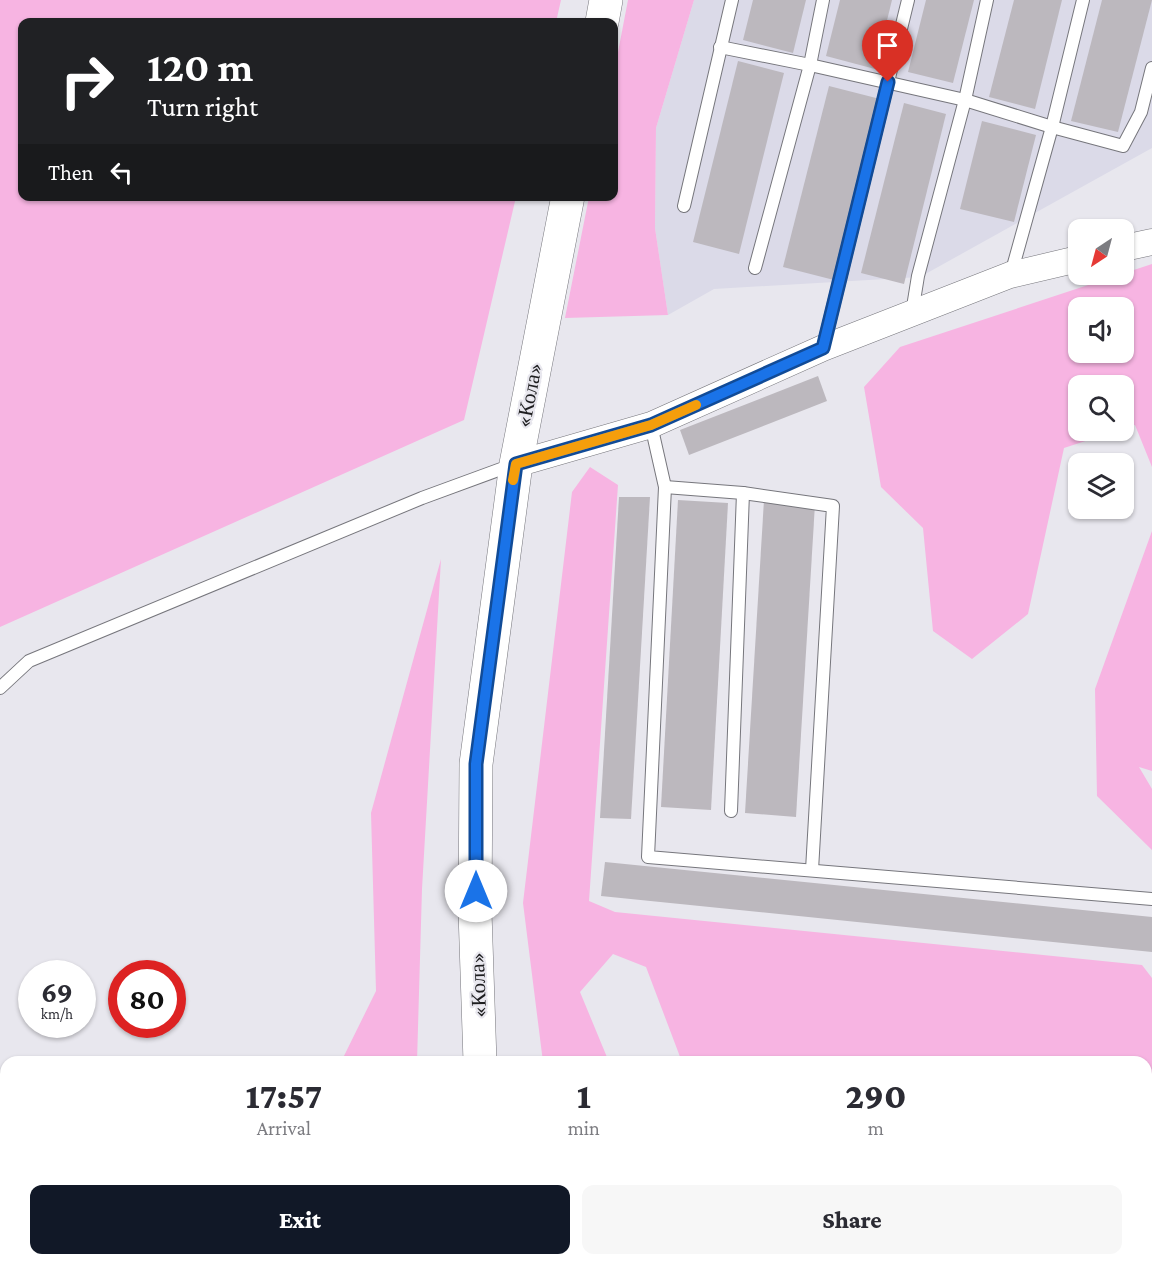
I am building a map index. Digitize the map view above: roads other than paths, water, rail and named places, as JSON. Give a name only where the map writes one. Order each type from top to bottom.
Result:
[{"type":"highway","points":[[603,18],[606,0]]},
{"type":"highway","name":"«Кола»","points":[[480,1056],[475,912],[476,764],[516,464],[567,201]]},
{"type":"street","points":[[1134,246],[1152,242]]},
{"type":"street","points":[[516,464],[651,425],[823,348],[1010,275],[1068,261]]},
{"type":"lane","points":[[684,206],[732,0]]},
{"type":"lane","points":[[755,268],[810,65],[823,0]]},
{"type":"lane","points":[[823,348],[908,0]]},
{"type":"lane","points":[[912,314],[918,276],[965,100],[987,0]]},
{"type":"lane","points":[[1010,275],[1052,127],[1083,0]]},
{"type":"lane","points":[[720,47],[965,100],[1123,146],[1141,112],[1152,68]]},
{"type":"lane","points":[[651,425],[665,487],[648,856],[1152,899]]},
{"type":"lane","points":[[0,688],[29,661],[422,498],[516,464]]},
{"type":"lane","points":[[665,487],[743,493],[833,506],[812,870]]},
{"type":"lane","points":[[731,811],[743,493]]}]
